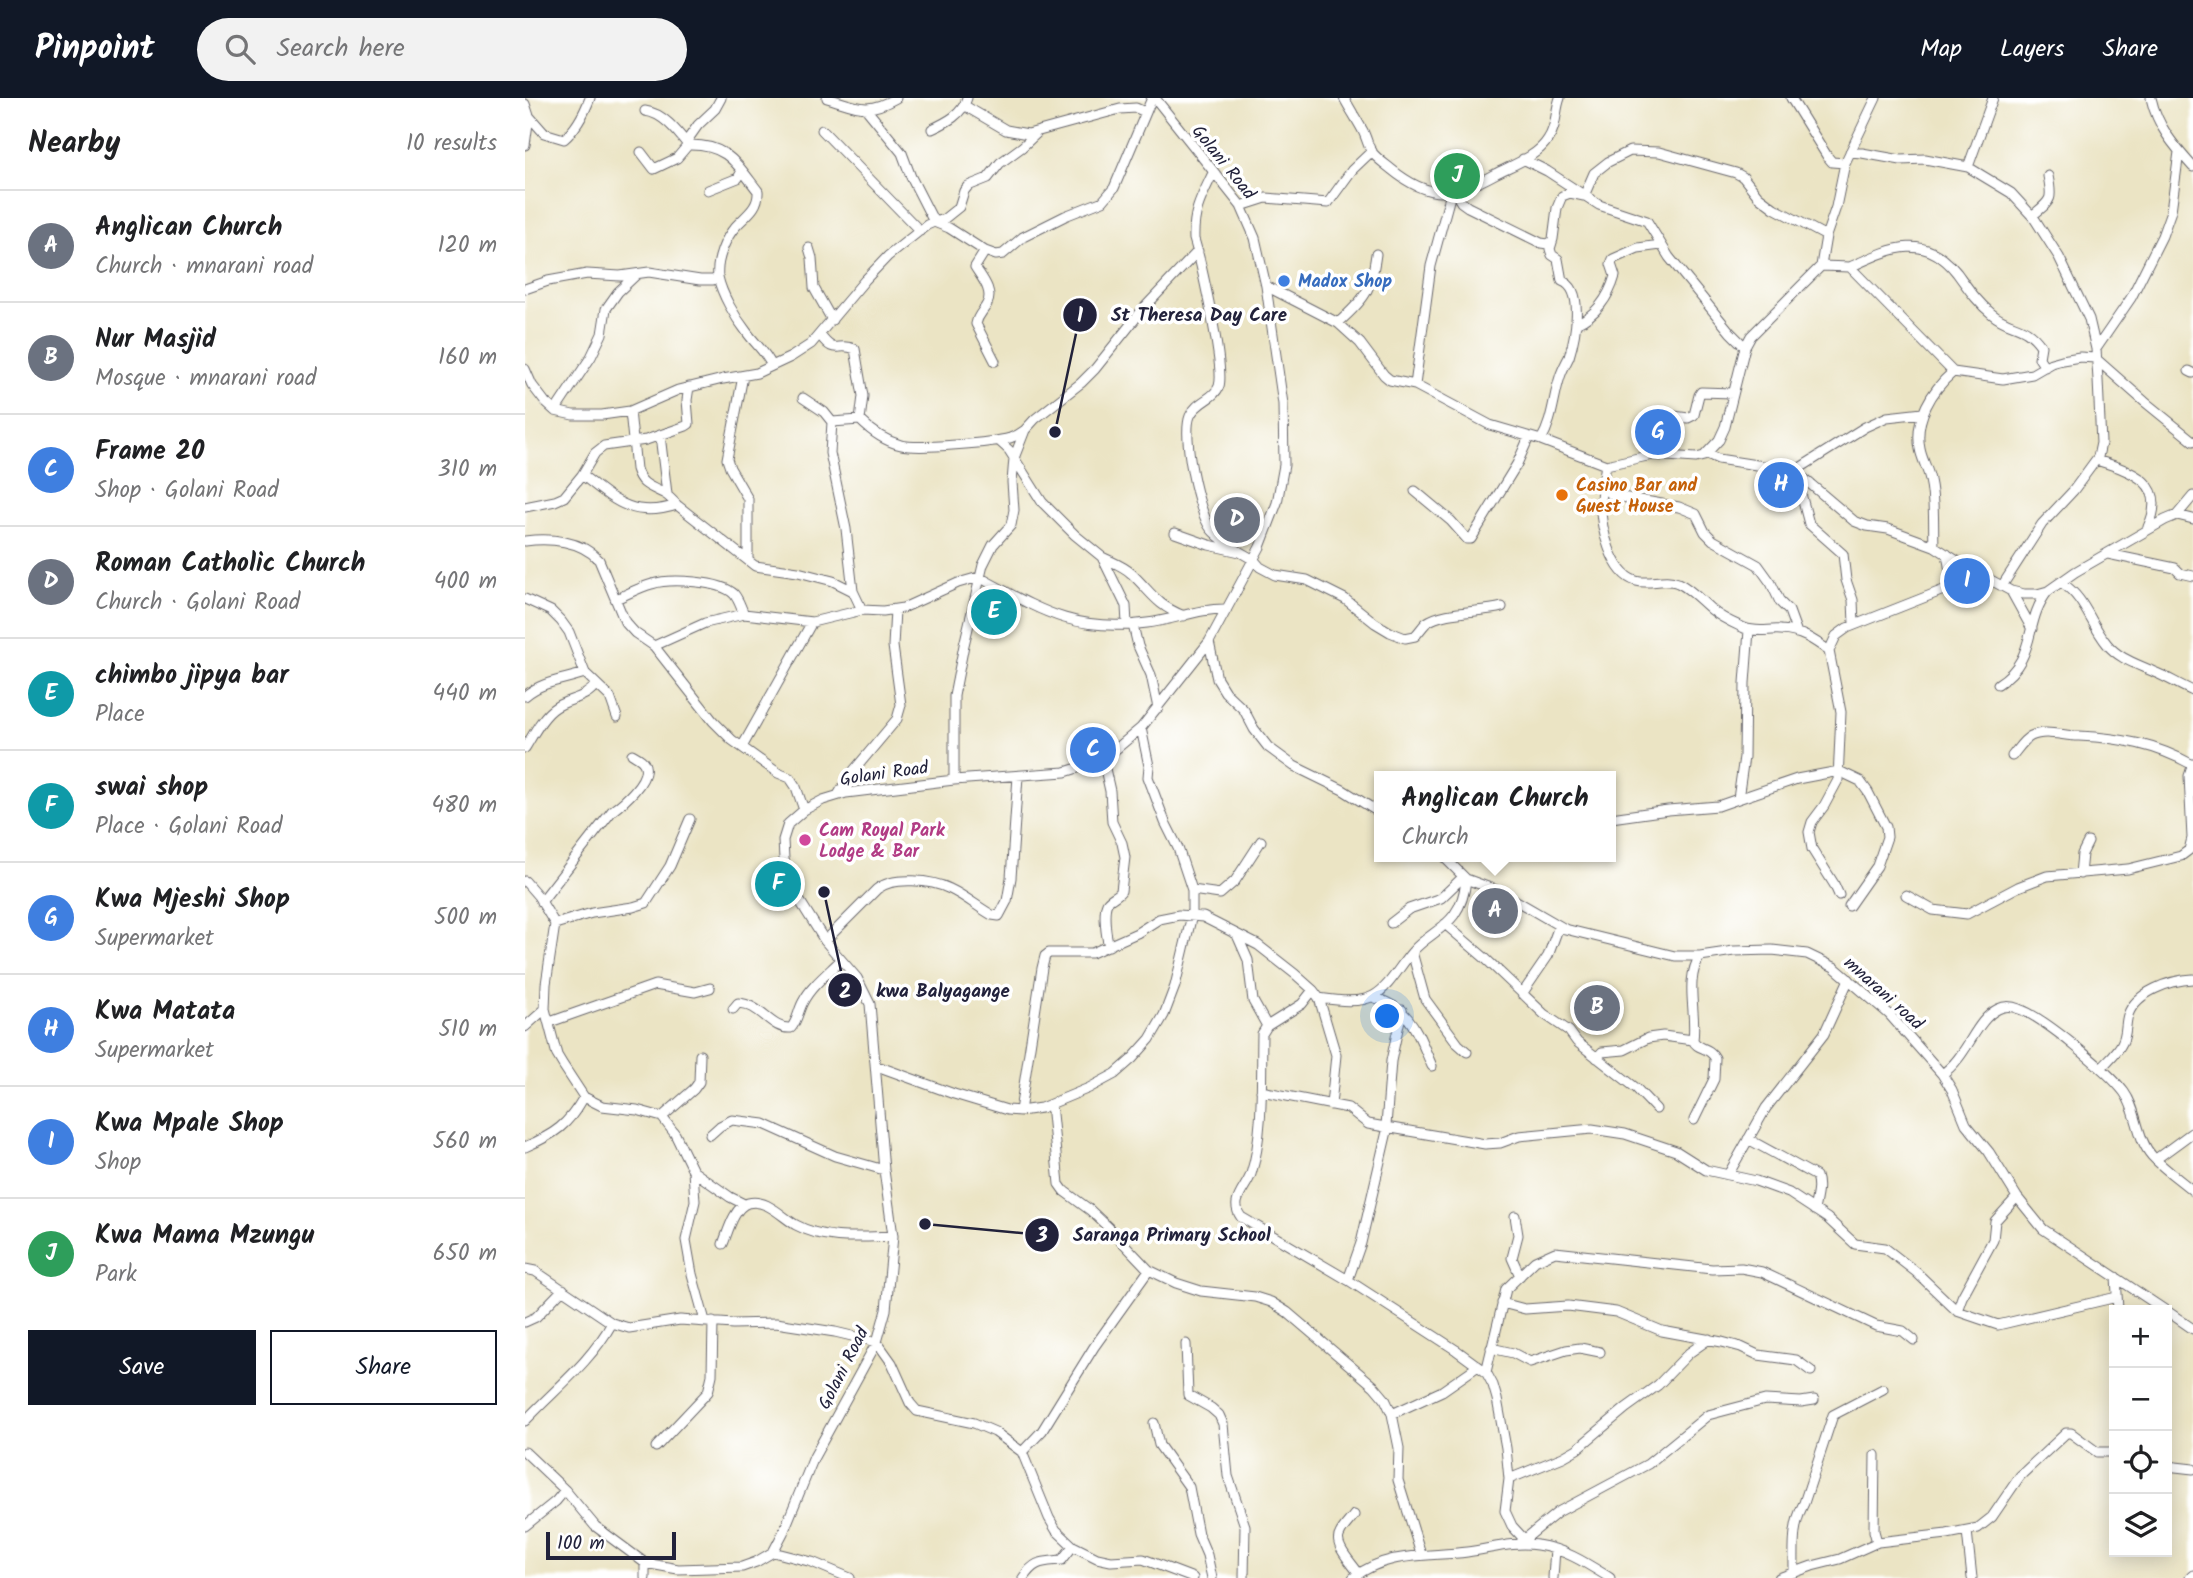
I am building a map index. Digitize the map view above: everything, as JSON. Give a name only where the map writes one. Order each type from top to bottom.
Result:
[{"type":"street","points":[[525,104],[529,116],[544,133],[564,139],[584,115],[590,98]]},
{"type":"street","points":[[641,152],[654,169],[677,158],[721,98]]},
{"type":"street","points":[[827,98],[867,110],[896,98]]},
{"type":"street","points":[[867,110],[902,153],[933,222],[949,228],[992,255],[1003,254],[1023,237],[1103,201],[1114,188],[1153,98]]},
{"type":"street","name":"Golani Road","points":[[772,1552],[783,1533],[814,1457],[877,1342],[886,1310],[893,1236],[884,1170],[870,1004],[857,978],[825,941],[793,890],[784,859],[783,840],[788,824],[804,810],[838,795],[954,779],[1065,772],[1103,760],[1141,728],[1209,642],[1254,560],[1277,503],[1284,465],[1283,404],[1266,286],[1255,238],[1241,206],[1153,98]]},
{"type":"street","points":[[1344,98],[1372,151],[1409,182],[1434,192],[1453,192],[1480,182],[1541,147],[1550,138],[1560,98]]},
{"type":"street","points":[[1791,98],[1827,156],[1832,162],[1845,163]]},
{"type":"street","points":[[1266,286],[1338,323],[1360,343],[1390,380],[1415,385],[1490,425],[1541,440],[1606,465],[1652,455],[1696,458],[1707,454],[1725,428],[1745,347],[1751,335],[1821,266],[1845,163],[1876,98]]},
{"type":"street","points":[[1968,166],[1993,98]]},
{"type":"street","points":[[2151,98],[2158,121],[2193,167]]},
{"type":"street","points":[[932,130],[950,120],[966,102],[1006,130],[1028,134],[1121,109],[1136,108],[1145,112]]},
{"type":"street","points":[[645,111],[653,112],[675,129],[687,144],[707,146],[730,156],[758,191],[758,198],[748,215],[726,240],[719,261],[718,277],[736,316],[747,333],[767,354],[772,366]]},
{"type":"street","points":[[525,145],[529,116]]},
{"type":"street","points":[[822,130],[920,231]]},
{"type":"street","points":[[525,369],[545,402],[555,411],[573,415],[630,411],[689,387],[757,373],[791,357],[820,335],[888,256],[920,231],[933,222],[944,219],[960,206],[968,186],[988,178],[1000,163],[1037,133]]},
{"type":"street","points":[[1241,206],[1266,198],[1328,202],[1352,170],[1372,151]]},
{"type":"street","points":[[1584,196],[1594,173],[1608,162],[1630,151],[1659,152],[1736,173],[1774,208],[1826,236]]},
{"type":"street","points":[[1850,152],[1968,166],[2011,193],[2032,216],[2059,257],[2089,319],[2098,380],[2101,443],[2096,460],[2073,491],[2042,524],[2006,589]]},
{"type":"street","points":[[1850,267],[1953,372],[2003,379],[2032,374],[2062,360],[2095,354],[2137,287],[2162,236],[2171,211],[2179,152]]},
{"type":"street","points":[[1523,159],[1548,171],[1599,205],[1644,219],[1661,245],[1745,347]]},
{"type":"street","points":[[708,190],[733,181],[742,172]]},
{"type":"street","points":[[1213,173],[1199,199],[1194,239],[1216,345],[1220,386],[1214,394],[1198,404],[1189,417],[1187,443],[1203,517],[1212,531],[1260,567],[1275,575],[1307,580],[1329,590],[1361,610],[1375,623],[1405,638],[1415,636],[1426,624],[1437,618],[1502,607]]},
{"type":"street","points":[[2032,216],[2051,198],[2048,176]]},
{"type":"street","points":[[1453,192],[1468,207],[1541,243],[1551,242]]},
{"type":"street","points":[[1415,385],[1431,266],[1453,192]]},
{"type":"street","points":[[1541,440],[1552,414],[1560,375],[1569,355],[1576,324],[1575,292],[1570,284],[1562,281],[1558,258],[1550,253],[1551,242],[1557,208],[1562,197],[1570,193],[1584,196]]},
{"type":"street","points":[[1576,324],[1592,315],[1606,297],[1615,276],[1612,260],[1638,248],[1661,245]]},
{"type":"street","points":[[1821,266],[1850,267],[1899,248],[1918,247],[1936,252],[1993,315],[2032,334],[2041,346],[2039,358],[2045,367]]},
{"type":"street","points":[[809,248],[814,288],[832,320]]},
{"type":"street","points":[[985,251],[975,267],[987,289],[989,300],[979,313],[977,324],[995,361]]},
{"type":"street","points":[[832,422],[860,420],[883,437],[900,445],[915,447],[999,441],[1017,436],[1095,369],[1143,309],[1198,251]]},
{"type":"street","points":[[1338,323],[1366,296],[1376,254]]},
{"type":"street","points":[[555,411],[591,357],[602,334],[607,309],[618,292],[636,275],[649,272],[680,278],[713,280],[718,277]]},
{"type":"street","points":[[525,289],[575,275],[636,275]]},
{"type":"street","points":[[820,335],[832,347],[855,349],[863,396],[860,420]]},
{"type":"street","points":[[2095,354],[2145,402],[2193,441]]},
{"type":"street","points":[[1934,546],[1932,490],[1919,445],[1923,413],[1931,396],[1953,372]]},
{"type":"street","points":[[743,376],[727,459],[748,499],[748,558]]},
{"type":"street","points":[[525,507],[564,497],[582,475],[594,453],[604,446],[634,442],[689,424],[689,387]]},
{"type":"street","points":[[1660,414],[1688,418],[1694,415],[1701,392],[1733,393]]},
{"type":"street","points":[[803,398],[824,412],[832,422],[829,453],[846,529],[853,591],[862,610]]},
{"type":"street","points":[[630,411],[636,469],[641,480],[667,494],[677,505],[755,566],[822,578],[853,591]]},
{"type":"street","points":[[1795,471],[1861,429],[1887,417],[1923,413]]},
{"type":"street","points":[[954,779],[954,696],[979,577],[993,545],[1011,525],[1014,510],[1011,482],[1014,458],[1025,430]]},
{"type":"street","points":[[660,435],[667,494]]},
{"type":"street","points":[[1415,491],[1471,539],[1517,464],[1529,437]]},
{"type":"street","points":[[999,441],[1009,450],[1042,502],[1075,535],[1102,556],[1131,573],[1167,610],[1185,617]]},
{"type":"street","points":[[1707,454],[1795,471],[1854,522],[1888,529],[1934,546],[2006,589],[2024,594],[2048,591]]},
{"type":"street","points":[[2096,460],[2128,471],[2150,486],[2155,505],[2148,528]]},
{"type":"street","points":[[1606,465],[1602,520],[1613,560],[1625,576],[1636,581],[1669,580],[1681,584],[1714,612],[1749,630],[1784,630],[1797,633],[1811,637],[1829,651]]},
{"type":"street","points":[[1795,471],[1809,524],[1843,554],[1846,580],[1853,600],[1854,624]]},
{"type":"street","points":[[582,475],[606,494],[633,509],[661,510],[677,505]]},
{"type":"street","points":[[1603,482],[1611,494],[1616,496],[1679,507],[1696,514],[1705,532],[1713,540],[1758,565],[1772,583],[1780,602],[1789,611],[1797,633]]},
{"type":"street","points":[[1998,684],[2017,667],[2028,646],[2039,602],[2048,591],[2148,528],[2178,515],[2193,496]]},
{"type":"street","points":[[2178,515],[2193,519]]},
{"type":"street","points":[[1175,533],[1240,552]]},
{"type":"street","points":[[525,541],[559,540],[595,555],[625,622],[654,646],[713,721],[742,747],[778,773],[790,778],[804,810]]},
{"type":"street","points":[[1947,554],[1952,583]]},
{"type":"street","points":[[2108,554],[2175,568],[2180,573],[2193,576]]},
{"type":"street","points":[[1102,556],[1126,606],[1137,646],[1151,675],[1158,708]]},
{"type":"street","points":[[1839,895],[1812,849],[1809,832],[1812,822],[1837,784],[1839,771],[1841,712],[1829,651],[1836,636],[1854,624],[1941,591],[1952,583],[1965,566]]},
{"type":"street","points":[[654,646],[705,623],[744,614],[813,622],[862,610],[895,610],[979,577],[1027,604],[1070,621],[1096,625],[1130,624],[1185,617],[1207,609],[1227,609]]},
{"type":"street","points":[[616,599],[652,584],[700,583],[734,594],[744,614]]},
{"type":"street","points":[[2062,583],[2076,594],[2106,644],[2116,653],[2132,664],[2193,691]]},
{"type":"street","points":[[2006,589],[2032,629]]},
{"type":"street","points":[[525,600],[551,611],[561,621],[569,632],[585,673],[610,697],[617,717]]},
{"type":"street","points":[[838,795],[850,775],[897,719],[901,705],[893,646],[895,610]]},
{"type":"street","points":[[742,747],[813,622]]},
{"type":"street","points":[[1738,799],[1746,732],[1745,683],[1749,630]]},
{"type":"street","points":[[1209,642],[1217,679],[1225,692],[1244,710],[1268,747],[1294,766],[1343,790],[1374,809]]},
{"type":"street","points":[[525,696],[543,684],[585,673]]},
{"type":"street","points":[[525,748],[555,707],[588,693],[596,684]]},
{"type":"street","points":[[525,725],[536,731]]},
{"type":"street","points":[[877,1066],[954,1094],[1007,1110],[1020,1111],[1051,1104],[1115,1074],[1150,1039],[1164,1015],[1175,986],[1192,915],[1192,890],[1178,848],[1148,777],[1149,766],[1141,728]]},
{"type":"street","points":[[1906,895],[1933,910],[1967,914],[2018,887],[2047,876],[2103,872],[2153,864],[2185,853],[2189,849],[2192,838],[2189,776],[2193,764],[2165,750],[2145,744],[2097,736],[2049,733],[2030,736],[2012,755]]},
{"type":"street","points":[[541,902],[612,811],[645,777],[645,766],[632,754]]},
{"type":"street","points":[[1103,760],[1110,791],[1112,822],[1125,857],[1121,891],[1109,901],[1106,908],[1105,930],[1109,946]]},
{"type":"street","points":[[1616,817],[1668,810],[1701,809],[1797,779],[1839,771],[1850,774],[1860,781],[1868,792],[1886,827],[1887,837],[1877,866],[1849,906]]},
{"type":"street","points":[[825,941],[877,889],[892,881],[935,884],[948,888],[992,915],[999,916],[1007,901],[1011,878],[1017,776]]},
{"type":"street","points":[[555,924],[593,913],[633,908],[646,903],[670,866],[691,818]]},
{"type":"street","points":[[1192,890],[1220,894],[1229,889],[1261,841]]},
{"type":"street","points":[[2080,874],[2082,854],[2088,842]]},
{"type":"street","name":"mnarani road","points":[[1449,862],[1464,878],[1501,892],[1559,926],[1602,940],[1675,956],[1700,956],[1755,949],[1791,952],[1819,959],[1834,967],[1889,1014],[1942,1074],[1966,1124],[2043,1229],[2157,1305]]},
{"type":"street","points":[[1391,922],[1409,909],[1441,898],[1464,878]]},
{"type":"street","points":[[1464,878],[1465,893],[1445,924],[1412,952],[1372,997],[1361,1000],[1316,994],[1267,1026],[1262,1034],[1257,1144],[1251,1173],[1236,1199],[1237,1212],[1241,1217],[1348,1280],[1482,1369],[1493,1385],[1506,1448],[1509,1479],[1505,1511],[1522,1541]]},
{"type":"street","points":[[525,881],[555,924],[545,1009],[557,1055],[584,1097],[602,1106],[637,1110],[662,1117],[675,1134],[694,1171],[695,1201],[686,1240],[691,1273],[709,1321],[712,1375],[708,1392],[656,1447]]},
{"type":"street","points":[[1020,1111],[1045,956],[1058,952],[1092,953],[1137,933],[1159,919],[1192,915],[1203,917],[1249,939],[1316,994],[1336,1055],[1331,1105]]},
{"type":"street","points":[[1445,924],[1544,1014],[1569,1031],[1577,1042],[1636,1088],[1656,1109]]},
{"type":"street","points":[[1522,994],[1548,956],[1559,926]]},
{"type":"street","points":[[1237,935],[1248,960],[1254,1001],[1267,1026]]},
{"type":"street","points":[[1412,952],[1425,999],[1467,1052]]},
{"type":"street","points":[[1694,1120],[1713,1079],[1716,1058],[1710,1051],[1698,1047],[1693,1040],[1695,1026],[1692,974],[1700,956]]},
{"type":"street","points":[[733,1009],[739,1003],[746,1003],[778,1026],[791,1028],[811,990],[841,960]]},
{"type":"street","points":[[1728,1175],[1766,1108],[1824,1034],[1849,979]]},
{"type":"street","points":[[2101,1068],[2122,1044],[2134,1003],[2148,992],[2183,979],[2193,979]]},
{"type":"street","points":[[550,1022],[655,985],[695,992],[711,988]]},
{"type":"street","points":[[1372,997],[1390,1002],[1402,1010],[1419,1033],[1432,1066]]},
{"type":"street","points":[[1942,1074],[1956,1063],[1995,1011],[2005,1007],[2020,1009],[2035,1017],[2101,1068],[2123,1091],[2130,1101],[2144,1144],[2156,1159],[2193,1191]]},
{"type":"street","points":[[525,1027],[545,1009]]},
{"type":"street","points":[[1348,1280],[1361,1243],[1387,1127],[1391,1061],[1402,1010]]},
{"type":"street","points":[[1597,1058],[1602,1052],[1623,1050],[1648,1038],[1663,1036],[1693,1040]]},
{"type":"street","points":[[662,1117],[699,1082],[700,1055]]},
{"type":"street","points":[[1261,1091],[1348,1108],[1368,1124],[1485,1144],[1500,1143],[1519,1136],[1575,1129],[1615,1132],[1676,1151],[1706,1170],[1756,1181],[1781,1190],[1827,1217],[1855,1244],[1877,1245],[1893,1254],[1957,1311],[2003,1325],[2038,1314],[2117,1297]]},
{"type":"street","points":[[525,1147],[552,1135],[568,1121],[584,1097]]},
{"type":"street","points":[[1051,1104],[1059,1184],[1063,1191],[1090,1210],[1149,1269],[1176,1283],[1201,1291],[1255,1297],[1271,1302],[1287,1312],[1374,1386],[1385,1399],[1392,1414],[1399,1448],[1398,1480],[1421,1554]]},
{"type":"street","points":[[710,1135],[732,1120],[764,1124],[835,1156],[884,1170]]},
{"type":"street","points":[[2156,1159],[2193,1132]]},
{"type":"street","points":[[1748,1139],[1816,1176],[1818,1179],[1814,1210]]},
{"type":"street","points":[[694,1171],[730,1197],[744,1204],[761,1203],[796,1225],[827,1235],[893,1236]]},
{"type":"street","points":[[1957,1311],[1993,1240],[1997,1217],[2017,1197]]},
{"type":"street","points":[[723,1244],[744,1204]]},
{"type":"street","points":[[1515,1216],[1518,1235],[1512,1258],[1520,1276]]},
{"type":"street","points":[[1392,1414],[1482,1369],[1491,1348],[1506,1289],[1535,1261],[1555,1252],[1762,1272],[1877,1326],[1903,1331],[1914,1340]]},
{"type":"street","points":[[525,1269],[535,1271],[612,1323],[629,1328],[672,1321],[795,1325],[877,1342],[892,1363],[909,1403],[917,1411],[974,1423],[995,1432],[1023,1452],[1049,1518],[1056,1530],[1073,1546],[1097,1558],[1111,1561],[1143,1559],[1175,1575],[1193,1578]]},
{"type":"street","points":[[1023,1452],[1042,1431],[1094,1347],[1149,1269]]},
{"type":"street","points":[[2116,1278],[2118,1305]]},
{"type":"street","points":[[525,1322],[535,1317],[563,1289]]},
{"type":"street","points":[[1502,1303],[1525,1309],[1568,1306],[1594,1308],[1627,1315],[1661,1331],[1709,1339],[1741,1347],[1758,1355],[1796,1360],[1811,1371]]},
{"type":"street","name":"mnarani road","points":[[2172,1315],[2193,1329]]},
{"type":"street","points":[[525,1421],[587,1360],[612,1323]]},
{"type":"street","points":[[1509,1479],[1577,1449],[1658,1385],[1689,1353],[1709,1339]]},
{"type":"street","points":[[1186,1344],[1188,1395],[1211,1408],[1219,1415],[1223,1424],[1228,1476],[1245,1526],[1244,1578]]},
{"type":"street","points":[[1491,1348],[1513,1353],[1530,1362],[1566,1350],[1580,1348],[1600,1352]]},
{"type":"street","points":[[1794,1572],[1794,1533],[1797,1517],[1833,1415],[1883,1390]]},
{"type":"street","points":[[1522,1541],[1558,1512],[1648,1464],[1708,1415],[1765,1400],[1814,1400]]},
{"type":"street","points":[[1154,1423],[1159,1446],[1189,1487],[1198,1534],[1207,1555],[1212,1578]]},
{"type":"street","points":[[1779,1578],[1840,1559],[1877,1542],[1967,1531],[1987,1523],[2020,1476],[2064,1434],[2071,1433],[2100,1453],[2109,1452]]},
{"type":"street","points":[[525,1452],[565,1490],[595,1526],[645,1563],[678,1569],[742,1567],[772,1552],[813,1562],[850,1578]]},
{"type":"street","points":[[1875,1455],[1874,1531],[1877,1542]]},
{"type":"street","points":[[2172,1467],[2193,1469]]},
{"type":"street","points":[[525,1526],[556,1501],[565,1490]]},
{"type":"street","points":[[1354,1515],[1339,1534],[1337,1541],[1356,1576],[1388,1560],[1421,1554],[1468,1552],[1522,1541],[1569,1553],[1594,1574],[1610,1578]]},
{"type":"street","points":[[1967,1531],[1972,1578]]},
{"type":"street","points":[[1023,1578],[1036,1563],[1062,1560],[1073,1546]]},
{"type":"street","points":[[1553,1578],[1555,1549]]},
{"type":"street","points":[[645,1563],[645,1578]]},
{"type":"street","points":[[707,1569],[713,1578]]},
{"type":"place","name":"Kwa Mama Mzungu","points":[[1457,176]]},
{"type":"place","name":"Madox Shop","points":[[1284,281]]},
{"type":"place","name":"St Theresa Day Care","points":[[1055,432]]},
{"type":"place","name":"Kwa Mjeshi Shop","points":[[1658,432]]},
{"type":"place","name":"Kwa Matata","points":[[1781,485]]},
{"type":"place","name":"Casino Bar and Guest House","points":[[1562,495]]},
{"type":"place","name":"Roman Catholic Church","points":[[1237,520]]},
{"type":"place","name":"Kwa Mpale Shop","points":[[1967,581]]},
{"type":"place","name":"chimbo jipya bar","points":[[994,612]]},
{"type":"place","name":"Frame 20","points":[[1093,750]]},
{"type":"place","name":"Cam Royal Park Lodge & Bar","points":[[805,840]]},
{"type":"place","name":"swai shop","points":[[778,884]]},
{"type":"place","name":"kwa Balyagange","points":[[824,892]]},
{"type":"place","name":"Anglican Church","points":[[1495,911]]},
{"type":"place","name":"Nur Masjid","points":[[1597,1008]]},
{"type":"place","name":"Saranga Primary School","points":[[925,1224]]}]
